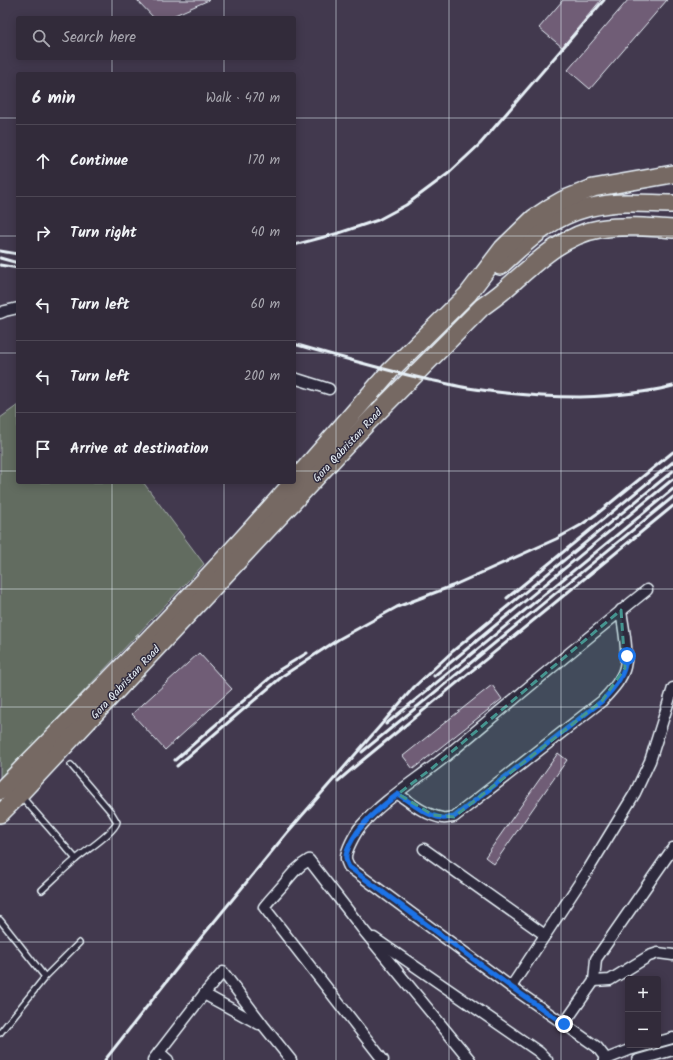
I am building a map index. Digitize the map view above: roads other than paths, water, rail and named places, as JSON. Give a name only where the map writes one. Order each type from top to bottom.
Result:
[{"type":"main road","name":"Gora Qabristan Road","points":[[296,480],[390,371],[468,294],[503,248],[534,218],[562,200],[593,188],[673,174]]},
{"type":"main road","points":[[482,307],[533,236],[562,217],[584,208],[609,204],[673,204]]},
{"type":"main road","points":[[468,294],[557,233],[582,221],[609,216],[673,219]]},
{"type":"main road","name":"Gora Qabristan Road","points":[[0,814],[368,422],[482,307],[501,293],[532,265],[569,239],[599,229],[626,227],[673,229]]},
{"type":"main road","name":"Gora Qabristan Road","points":[[0,791],[116,673],[292,484]]},
{"type":"street","points":[[0,313],[16,308]]},
{"type":"street","points":[[296,379],[329,389]]},
{"type":"street","points":[[636,1048],[606,1060],[597,1047],[511,987],[349,867],[346,858],[354,836],[372,814],[431,769],[647,590]]},
{"type":"street","points":[[398,794],[419,808],[433,815],[443,818],[454,817],[602,701],[615,686],[625,668],[627,656],[621,610]]},
{"type":"street","points":[[511,987],[588,870],[635,793],[650,761],[673,688]]},
{"type":"street","points":[[564,1024],[594,981],[596,959],[673,848]]},
{"type":"street","points":[[424,849],[545,935]]},
{"type":"street","points":[[383,1060],[264,907],[296,869],[301,864],[309,860],[364,931],[470,1060]]},
{"type":"street","points":[[364,931],[539,1052],[547,1060]]},
{"type":"street","points":[[594,981],[610,980],[649,956],[658,954],[673,955]]},
{"type":"street","points":[[168,1060],[156,1056],[223,972],[286,1058]]},
{"type":"street","points":[[204,994],[263,1025]]},
{"type":"street","points":[[661,1041],[673,1038]]},
{"type":"street","points":[[638,1060],[673,1050]]},
{"type":"lane","points":[[42,890],[76,859],[108,834],[117,822],[111,812],[71,765]]},
{"type":"lane","points":[[20,794],[76,859]]},
{"type":"lane","points":[[0,920],[45,977]]},
{"type":"lane","points":[[0,1033],[45,977],[79,943]]},
{"type":"railway","points":[[296,244],[339,233],[378,220],[406,205],[449,173],[480,144],[604,0]]},
{"type":"railway","points":[[0,251],[16,254]]},
{"type":"railway","points":[[0,258],[16,262]]},
{"type":"railway","points":[[0,265],[16,268]]},
{"type":"railway","points":[[296,345],[378,368],[429,380],[468,388],[510,393],[592,397],[638,393],[673,386]]},
{"type":"railway","points":[[177,766],[284,675],[339,639],[397,607],[452,586],[556,539],[581,525],[598,513],[673,452]]},
{"type":"railway","points":[[507,598],[673,462]]},
{"type":"railway","points":[[105,1060],[200,939],[286,834],[414,687],[453,651],[673,471]]},
{"type":"railway","points":[[434,676],[673,479]]},
{"type":"railway","points":[[386,724],[673,489]]},
{"type":"railway","points":[[362,752],[673,497]]},
{"type":"railway","points":[[338,781],[673,506]]},
{"type":"railway","points":[[175,760],[279,670],[307,653]]}]
